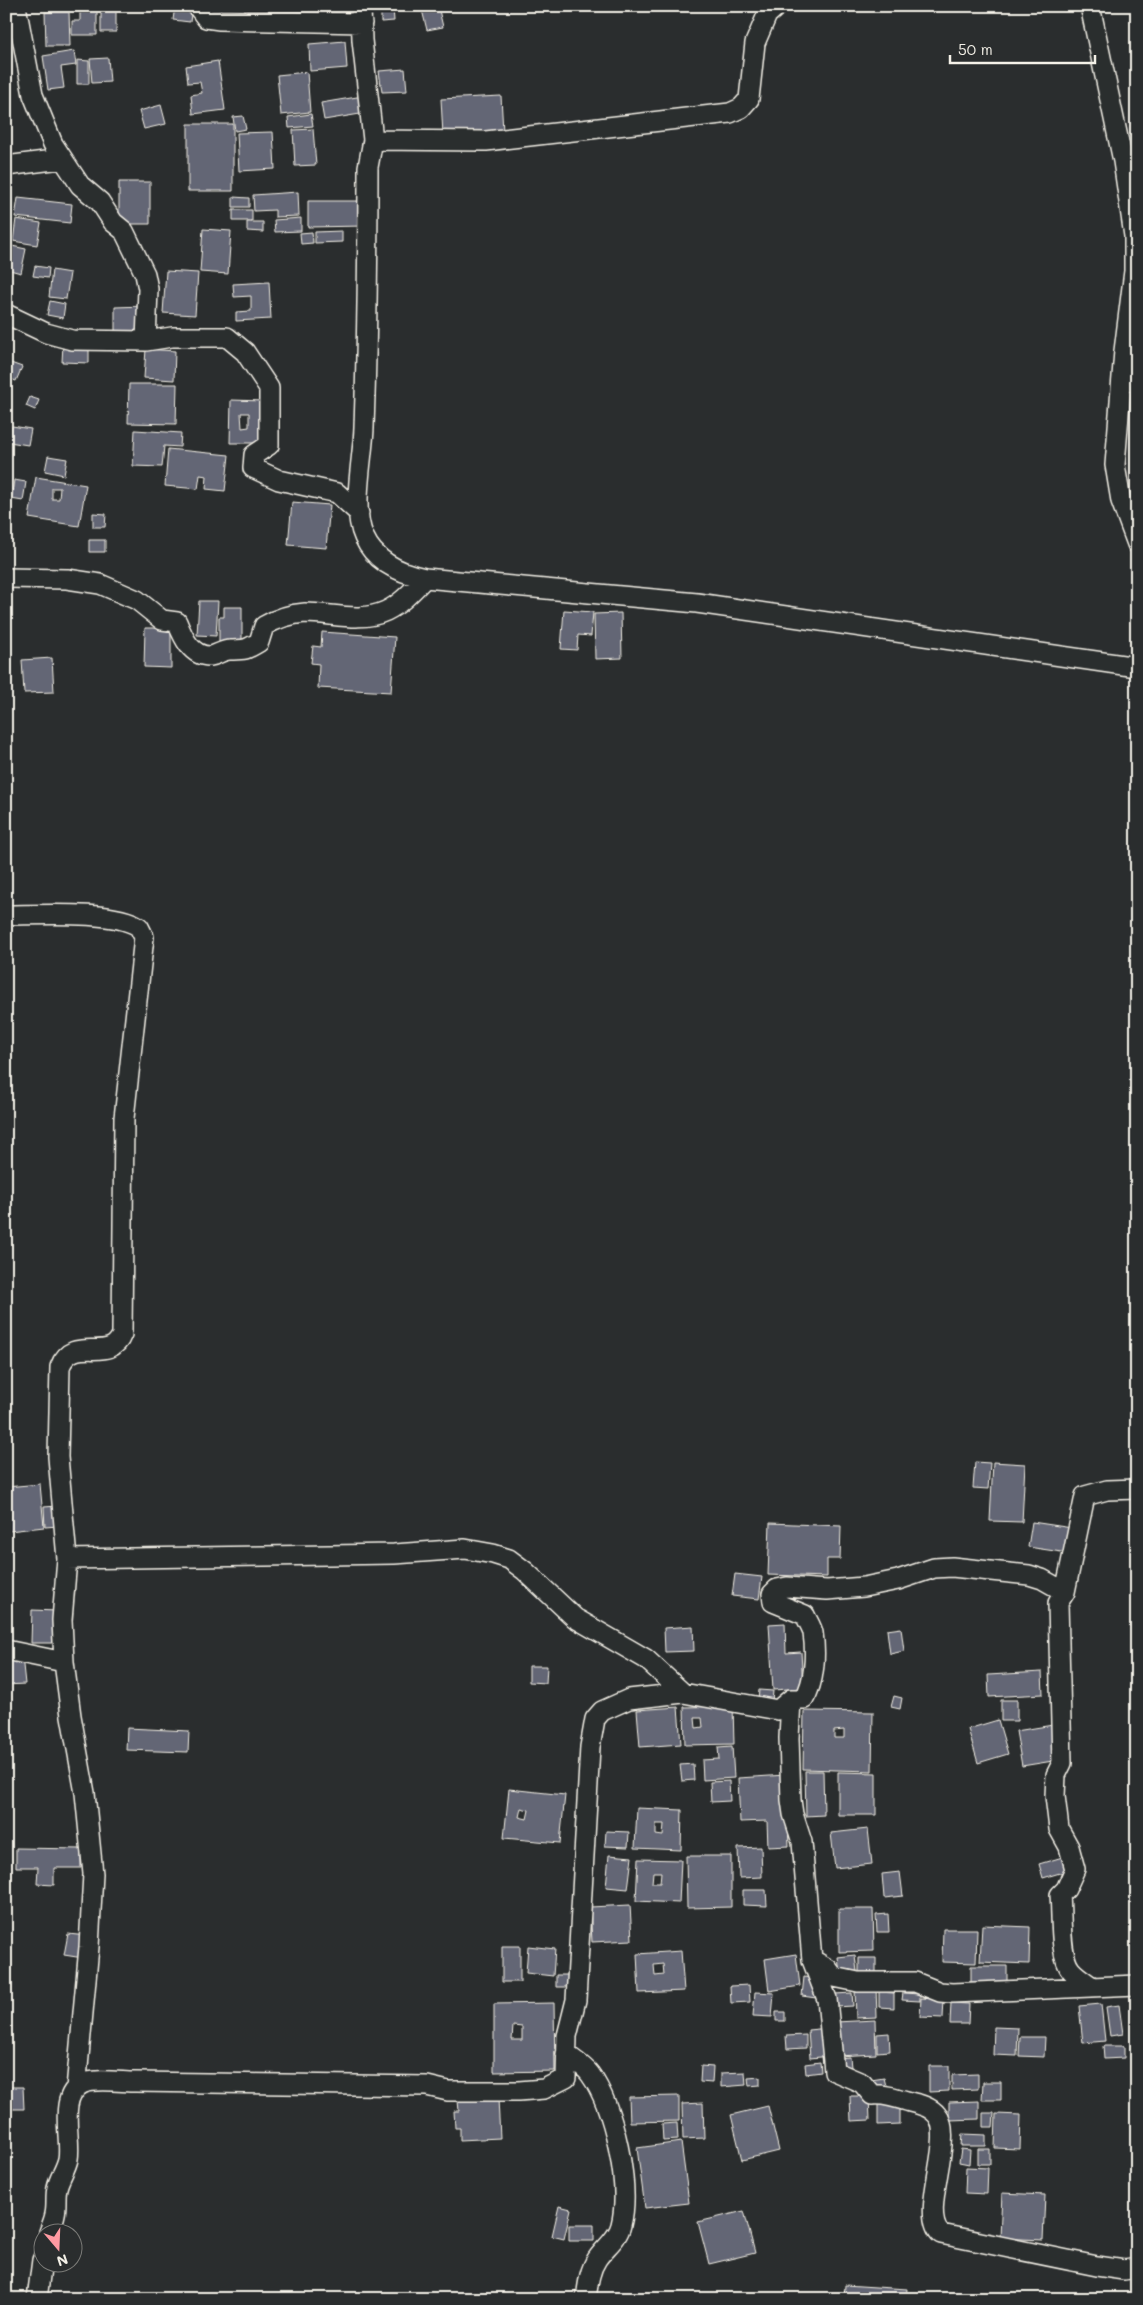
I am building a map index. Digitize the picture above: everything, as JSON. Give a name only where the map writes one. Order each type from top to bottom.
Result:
[{"type":"street","points":[[16,6],[32,96],[61,159],[80,185],[100,202],[113,222],[124,231],[139,258],[148,289],[146,341]]},
{"type":"street","points":[[197,6],[206,18],[220,20],[362,14],[374,140],[368,167],[364,420],[359,513],[364,538],[382,560],[395,569],[424,578],[697,603],[1137,668]]},
{"type":"street","points":[[374,140],[486,141],[730,113],[741,108],[749,99],[756,44],[767,15],[777,6]]},
{"type":"street","points":[[1090,6],[1123,161],[1134,236],[1134,271],[1125,343],[1115,465],[1121,501],[1137,544]]},
{"type":"street","points":[[6,166],[61,159]]},
{"type":"street","points":[[6,314],[59,338],[82,341],[146,341],[220,336],[237,343],[254,364],[269,388],[269,445],[254,455],[254,468],[279,480],[337,493],[359,513]]},
{"type":"street","points":[[6,578],[67,579],[106,586],[137,600],[162,620],[177,622],[184,642],[197,651],[210,656],[228,650],[245,651],[259,642],[264,626],[292,615],[306,613],[368,616],[386,611],[399,603],[424,578]]},
{"type":"street","points":[[6,915],[123,920],[139,927],[144,937],[124,1118],[122,1334],[119,1342],[111,1348],[100,1350],[84,1349],[68,1354],[63,1358],[60,1367],[58,1457],[67,1559],[62,1610],[64,1662],[71,1716],[85,1793],[92,1874],[89,1947],[76,2089]]},
{"type":"street","points":[[1090,1986],[1071,1971],[1065,1955],[1060,1895],[1066,1889],[1075,1869],[1068,1847],[1059,1829],[1054,1786],[1062,1763],[1058,1603],[1065,1592],[1085,1496],[1107,1490],[1137,1489]]},
{"type":"street","points":[[67,1559],[394,1554],[465,1550],[494,1554],[509,1559],[525,1571],[575,1618],[646,1659],[683,1693]]},
{"type":"street","points":[[53,2222],[55,2215],[57,2188],[68,2160],[69,2130],[66,2112],[76,2089],[82,2084],[94,2082],[135,2082],[427,2086],[448,2090],[519,2091],[544,2089],[566,2078],[566,2054],[570,2018],[576,2000],[590,1747],[595,1719],[602,1711],[629,1698],[683,1693],[778,1710],[791,1699],[804,1699],[808,1692],[813,1671],[813,1632],[804,1615],[773,1602],[772,1594],[777,1589],[787,1587],[827,1590],[864,1587],[898,1580],[934,1568],[952,1567],[1029,1575],[1042,1579],[1065,1592]]},
{"type":"street","points":[[6,1650],[64,1662]]},
{"type":"street","points":[[791,1699],[789,1738],[792,1814],[802,1842],[812,1960],[827,1999],[834,2072],[862,2083],[872,2095],[882,2095],[920,2105],[936,2113],[940,2118],[941,2144],[933,2217],[936,2230],[948,2237],[1078,2262],[1124,2270],[1137,2268]]},
{"type":"street","points":[[812,1960],[828,1969],[834,1977],[858,1982],[915,1982],[940,1992],[952,1993],[1137,1984]]},
{"type":"street","points":[[566,2054],[589,2073],[607,2108],[616,2138],[623,2189],[621,2226],[614,2240],[592,2268],[586,2299]]},
{"type":"street","points":[[37,2299],[40,2272]]},
{"type":"building","points":[[80,6],[97,6],[97,35],[72,35],[72,21],[80,21]]},
{"type":"building","points":[[101,6],[116,6],[116,32],[101,32]]},
{"type":"building","points":[[175,6],[192,6],[190,22],[173,20]]},
{"type":"building","points":[[421,6],[438,6],[443,27],[427,30]]},
{"type":"building","points":[[393,8],[394,21],[381,22],[381,9]]},
{"type":"building","points":[[45,12],[69,12],[70,46],[46,46]]},
{"type":"building","points":[[345,41],[347,68],[310,71],[309,44]]},
{"type":"building","points":[[74,51],[76,65],[61,67],[64,88],[48,90],[43,56]]},
{"type":"building","points":[[108,58],[110,82],[92,83],[90,59]]},
{"type":"building","points":[[77,60],[89,61],[89,84],[77,84]]},
{"type":"building","points":[[218,61],[225,110],[193,114],[191,95],[202,93],[200,82],[188,83],[186,66]]},
{"type":"building","points":[[405,69],[407,91],[382,92],[379,71]]},
{"type":"building","points":[[307,72],[310,112],[281,115],[277,75]]},
{"type":"building","points":[[363,96],[366,113],[324,120],[321,103]]},
{"type":"building","points":[[501,96],[503,132],[443,135],[441,99]]},
{"type":"building","points":[[161,105],[166,124],[144,129],[139,111]]},
{"type":"building","points":[[311,114],[313,126],[289,128],[288,117]]},
{"type":"building","points":[[243,116],[246,129],[235,131],[233,117]]},
{"type":"building","points":[[188,124],[233,124],[233,191],[188,191]]},
{"type":"building","points":[[313,129],[316,165],[295,166],[293,130]]},
{"type":"building","points":[[273,132],[275,169],[239,171],[237,133]]},
{"type":"building","points":[[119,182],[150,182],[150,224],[119,224]]},
{"type":"building","points":[[298,192],[299,216],[275,217],[275,210],[254,211],[253,195]]},
{"type":"building","points":[[233,197],[249,198],[249,207],[233,207]]},
{"type":"building","points":[[18,198],[72,204],[70,223],[15,217]]},
{"type":"building","points":[[308,201],[363,201],[364,226],[308,227]]},
{"type":"building","points":[[233,210],[252,210],[252,221],[233,221]]},
{"type":"building","points":[[301,218],[301,231],[275,232],[274,220]]},
{"type":"building","points":[[16,219],[41,223],[37,245],[13,241]]},
{"type":"building","points":[[247,222],[263,222],[263,232],[247,231]]},
{"type":"building","points":[[203,229],[231,231],[228,274],[200,272]]},
{"type":"building","points":[[342,231],[342,242],[315,243],[315,232]]},
{"type":"building","points":[[312,232],[313,243],[301,244],[300,233]]},
{"type":"building","points":[[12,246],[26,249],[21,273],[6,269]]},
{"type":"building","points":[[35,266],[49,268],[48,278],[33,276]]},
{"type":"building","points":[[52,270],[70,273],[66,299],[49,297]]},
{"type":"building","points":[[166,271],[198,273],[195,315],[163,313]]},
{"type":"building","points":[[269,282],[271,319],[236,321],[236,312],[251,311],[251,296],[234,297],[233,284]]},
{"type":"building","points":[[50,301],[65,304],[63,318],[47,315]]},
{"type":"building","points":[[144,306],[144,333],[115,333],[115,307]]},
{"type":"building","points":[[63,344],[89,344],[89,363],[62,362]]},
{"type":"building","points":[[146,349],[175,351],[174,380],[144,378]]},
{"type":"building","points":[[8,362],[22,367],[16,381],[6,377]]},
{"type":"building","points":[[129,384],[177,384],[176,424],[128,423]]},
{"type":"building","points":[[30,397],[39,400],[35,410],[26,406]]},
{"type":"building","points":[[231,400],[264,401],[264,443],[230,443]],"holes":[[[241,413],[249,413],[249,427],[242,428]]]},
{"type":"building","points":[[12,426],[31,429],[28,445],[9,442]]},
{"type":"building","points":[[135,430],[181,433],[180,447],[164,446],[162,467],[133,466]]},
{"type":"building","points":[[168,449],[229,455],[225,491],[206,489],[207,476],[200,475],[198,489],[165,486]]},
{"type":"building","points":[[48,456],[67,459],[64,475],[45,471]]},
{"type":"building","points":[[36,477],[86,485],[79,526],[29,518]],"holes":[[[52,488],[60,488],[59,499],[52,499]]]},
{"type":"building","points":[[14,480],[26,482],[23,501],[11,499]]},
{"type":"building","points":[[292,502],[330,505],[326,548],[288,545]]},
{"type":"building","points":[[93,513],[106,514],[105,527],[93,527]]},
{"type":"building","points":[[89,540],[105,540],[105,552],[89,552]]},
{"type":"building","points":[[199,601],[218,601],[216,636],[197,635]]},
{"type":"building","points":[[224,607],[242,607],[242,642],[219,642],[219,617],[224,617]]},
{"type":"building","points":[[564,610],[593,612],[591,636],[578,635],[577,650],[561,649]]},
{"type":"building","points":[[621,613],[622,658],[595,659],[594,614]]},
{"type":"building","points":[[145,628],[171,628],[171,668],[144,667]]},
{"type":"building","points":[[322,632],[395,637],[391,692],[318,688],[319,664],[311,663],[313,646],[321,647]]},
{"type":"building","points":[[52,658],[54,692],[24,693],[22,660]]},
{"type":"building","points":[[975,1462],[990,1463],[988,1489],[973,1488]]},
{"type":"building","points":[[993,1462],[1025,1464],[1022,1522],[990,1521]]},
{"type":"building","points":[[40,1484],[44,1527],[9,1531],[6,1487]]},
{"type":"building","points":[[57,1506],[58,1526],[45,1527],[44,1507]]},
{"type":"building","points":[[1032,1522],[1072,1528],[1068,1553],[1028,1547]]},
{"type":"building","points":[[770,1523],[841,1526],[840,1559],[827,1559],[827,1577],[768,1575]]},
{"type":"building","points":[[735,1574],[762,1577],[759,1599],[732,1596]]},
{"type":"building","points":[[32,1610],[56,1611],[55,1643],[31,1643]]},
{"type":"building","points":[[785,1623],[786,1653],[801,1652],[803,1688],[773,1690],[769,1624]]},
{"type":"building","points":[[693,1626],[694,1651],[665,1652],[664,1628]]},
{"type":"building","points":[[901,1628],[904,1651],[890,1654],[887,1630]]},
{"type":"building","points":[[22,1656],[25,1684],[6,1685],[6,1657]]},
{"type":"building","points":[[529,1666],[547,1666],[546,1683],[529,1682]]},
{"type":"building","points":[[1042,1672],[1043,1694],[989,1697],[988,1675]]},
{"type":"building","points":[[759,1690],[773,1691],[772,1702],[758,1701]]},
{"type":"building","points":[[894,1696],[902,1698],[900,1709],[891,1707]]},
{"type":"building","points":[[1001,1700],[1017,1700],[1017,1721],[1001,1721]]},
{"type":"building","points":[[733,1706],[734,1744],[685,1745],[684,1707]],"holes":[[[695,1718],[702,1718],[703,1727],[696,1728]]]},
{"type":"building","points":[[678,1707],[681,1744],[640,1747],[637,1710]]},
{"type":"building","points":[[804,1711],[873,1712],[872,1771],[803,1769]],"holes":[[[844,1730],[844,1738],[834,1738],[834,1731]]]},
{"type":"building","points":[[998,1720],[1008,1754],[978,1763],[968,1729]]},
{"type":"building","points":[[1053,1725],[1059,1760],[1022,1766],[1016,1731]]},
{"type":"building","points":[[127,1728],[189,1731],[188,1752],[126,1750]]},
{"type":"building","points":[[732,1746],[734,1778],[703,1780],[702,1760],[719,1759],[718,1747]]},
{"type":"building","points":[[693,1764],[694,1780],[682,1781],[680,1765]]},
{"type":"building","points":[[805,1771],[823,1771],[824,1815],[806,1816]]},
{"type":"building","points":[[838,1772],[876,1773],[876,1815],[838,1815]]},
{"type":"building","points":[[786,1775],[789,1846],[768,1847],[767,1821],[740,1822],[738,1778]]},
{"type":"building","points":[[729,1781],[730,1801],[711,1802],[710,1782]]},
{"type":"building","points":[[509,1789],[565,1795],[560,1843],[504,1838]],"holes":[[[521,1808],[529,1810],[527,1819],[519,1817]]]},
{"type":"building","points":[[637,1808],[682,1810],[681,1850],[635,1848]],"holes":[[[656,1824],[664,1824],[663,1836],[656,1835]]]},
{"type":"building","points":[[868,1829],[872,1864],[835,1868],[831,1833]]},
{"type":"building","points":[[606,1831],[629,1832],[628,1847],[605,1846]]},
{"type":"building","points":[[761,1847],[762,1877],[739,1878],[738,1848]]},
{"type":"building","points":[[16,1848],[81,1849],[81,1868],[54,1868],[54,1885],[37,1884],[38,1867],[16,1867]]},
{"type":"building","points":[[609,1855],[632,1857],[628,1889],[606,1887]]},
{"type":"building","points":[[686,1856],[731,1856],[731,1907],[687,1908]]},
{"type":"building","points":[[1066,1856],[1070,1870],[1043,1878],[1039,1864]]},
{"type":"building","points":[[638,1859],[681,1860],[679,1903],[636,1901]],"holes":[[[653,1872],[661,1872],[660,1883],[652,1883]]]},
{"type":"building","points":[[900,1872],[903,1896],[884,1898],[882,1874]]},
{"type":"building","points":[[743,1890],[766,1890],[767,1906],[743,1905]]},
{"type":"building","points":[[630,1905],[632,1940],[592,1942],[590,1907]]},
{"type":"building","points":[[839,1909],[873,1909],[874,1951],[839,1952]]},
{"type":"building","points":[[888,1914],[889,1932],[877,1932],[876,1915]]},
{"type":"building","points":[[982,1925],[1030,1927],[1029,1964],[980,1962]]},
{"type":"building","points":[[943,1929],[977,1929],[976,1963],[942,1962]]},
{"type":"building","points":[[68,1934],[87,1936],[83,1958],[64,1955]]},
{"type":"building","points":[[502,1946],[520,1946],[520,1982],[502,1982]]},
{"type":"building","points":[[528,1946],[555,1949],[553,1976],[526,1973]]},
{"type":"building","points":[[681,1951],[684,1991],[639,1993],[637,1954]],"holes":[[[663,1964],[664,1975],[655,1976],[654,1965]]]},
{"type":"building","points":[[796,1954],[800,1986],[769,1991],[765,1959]]},
{"type":"building","points":[[855,1955],[857,1972],[840,1974],[838,1957]]},
{"type":"building","points":[[859,1958],[876,1958],[876,1978],[859,1977]]},
{"type":"building","points":[[971,1966],[1007,1966],[1007,1987],[971,1987]]},
{"type":"building","points":[[556,1975],[572,1975],[571,1987],[556,1987]]},
{"type":"building","points":[[804,1977],[819,1979],[816,1998],[802,1996]]},
{"type":"building","points":[[749,1985],[750,2002],[731,2003],[730,1986]]},
{"type":"building","points":[[876,1988],[877,2017],[856,2018],[855,1989]]},
{"type":"building","points":[[755,1992],[774,1993],[772,2017],[753,2016]]},
{"type":"building","points":[[879,1992],[894,1993],[894,2008],[879,2007]]},
{"type":"building","points":[[852,1993],[853,2006],[836,2007],[835,1994]]},
{"type":"building","points":[[903,1993],[920,1994],[920,2001],[902,2000]]},
{"type":"building","points":[[921,1998],[944,1999],[943,2018],[920,2017]]},
{"type":"building","points":[[554,2003],[555,2071],[494,2072],[494,2004]],"holes":[[[513,2026],[522,2027],[522,2040],[512,2040]]]},
{"type":"building","points":[[951,2003],[969,2004],[968,2024],[950,2024]]},
{"type":"building","points":[[1101,2004],[1105,2041],[1083,2043],[1079,2006]]},
{"type":"building","points":[[1119,2005],[1123,2034],[1110,2036],[1106,2007]]},
{"type":"building","points":[[776,2012],[785,2012],[785,2021],[776,2021]]},
{"type":"building","points":[[875,2020],[876,2054],[837,2056],[836,2022]]},
{"type":"building","points":[[994,2027],[1018,2028],[1017,2056],[993,2055]]},
{"type":"building","points":[[829,2028],[831,2056],[810,2058],[808,2030]]},
{"type":"building","points":[[889,2033],[890,2051],[877,2052],[877,2034]]},
{"type":"building","points":[[806,2035],[806,2048],[787,2049],[786,2036]]},
{"type":"building","points":[[1020,2037],[1045,2037],[1044,2057],[1019,2056]]},
{"type":"building","points":[[1103,2046],[1124,2046],[1124,2058],[1104,2059]]},
{"type":"building","points":[[850,2057],[851,2067],[837,2068],[836,2058]]},
{"type":"building","points":[[820,2062],[821,2072],[806,2074],[805,2064]]},
{"type":"building","points":[[701,2066],[713,2067],[712,2083],[700,2082]]},
{"type":"building","points":[[929,2066],[949,2066],[949,2091],[929,2092]]},
{"type":"building","points":[[745,2072],[746,2085],[721,2087],[721,2073]]},
{"type":"building","points":[[978,2074],[978,2089],[952,2090],[952,2075]]},
{"type":"building","points":[[760,2077],[760,2085],[749,2086],[748,2078]]},
{"type":"building","points":[[884,2078],[887,2090],[873,2093],[871,2080]]},
{"type":"building","points":[[983,2082],[1001,2082],[1001,2100],[982,2100]]},
{"type":"building","points":[[6,2087],[23,2087],[24,2109],[6,2109]]},
{"type":"building","points":[[679,2096],[679,2121],[630,2122],[629,2097]]},
{"type":"building","points":[[850,2096],[869,2096],[870,2120],[851,2121]]},
{"type":"building","points":[[498,2099],[500,2138],[460,2140],[460,2128],[455,2128],[454,2111],[459,2111],[458,2101]]},
{"type":"building","points":[[979,2101],[979,2119],[949,2120],[949,2102]]},
{"type":"building","points":[[878,2102],[900,2102],[900,2124],[878,2125]]},
{"type":"building","points":[[703,2103],[704,2138],[683,2139],[682,2104]]},
{"type":"building","points":[[768,2106],[779,2151],[742,2160],[731,2115]]},
{"type":"building","points":[[983,2113],[994,2113],[993,2127],[983,2127]]},
{"type":"building","points":[[996,2114],[1021,2115],[1020,2149],[995,2148]]},
{"type":"building","points":[[677,2123],[678,2140],[663,2141],[662,2124]]},
{"type":"building","points":[[962,2134],[986,2135],[986,2146],[961,2146]]},
{"type":"building","points":[[681,2142],[689,2203],[645,2208],[637,2148]]},
{"type":"building","points":[[961,2149],[970,2150],[969,2164],[959,2162]]},
{"type":"building","points":[[978,2149],[990,2149],[990,2164],[978,2164]]},
{"type":"building","points":[[966,2167],[988,2168],[987,2194],[965,2193]]},
{"type":"building","points":[[1002,2193],[1045,2195],[1043,2240],[1000,2238]]},
{"type":"building","points":[[559,2206],[571,2209],[564,2239],[552,2236]]},
{"type":"building","points":[[744,2211],[755,2253],[709,2264],[698,2222]]},
{"type":"building","points":[[569,2225],[594,2225],[594,2241],[569,2241]]},
{"type":"building","points":[[845,2285],[907,2289],[906,2299],[844,2299]]},
{"type":"building","points":[[6,2294],[30,2296],[30,2299],[6,2299]]}]
